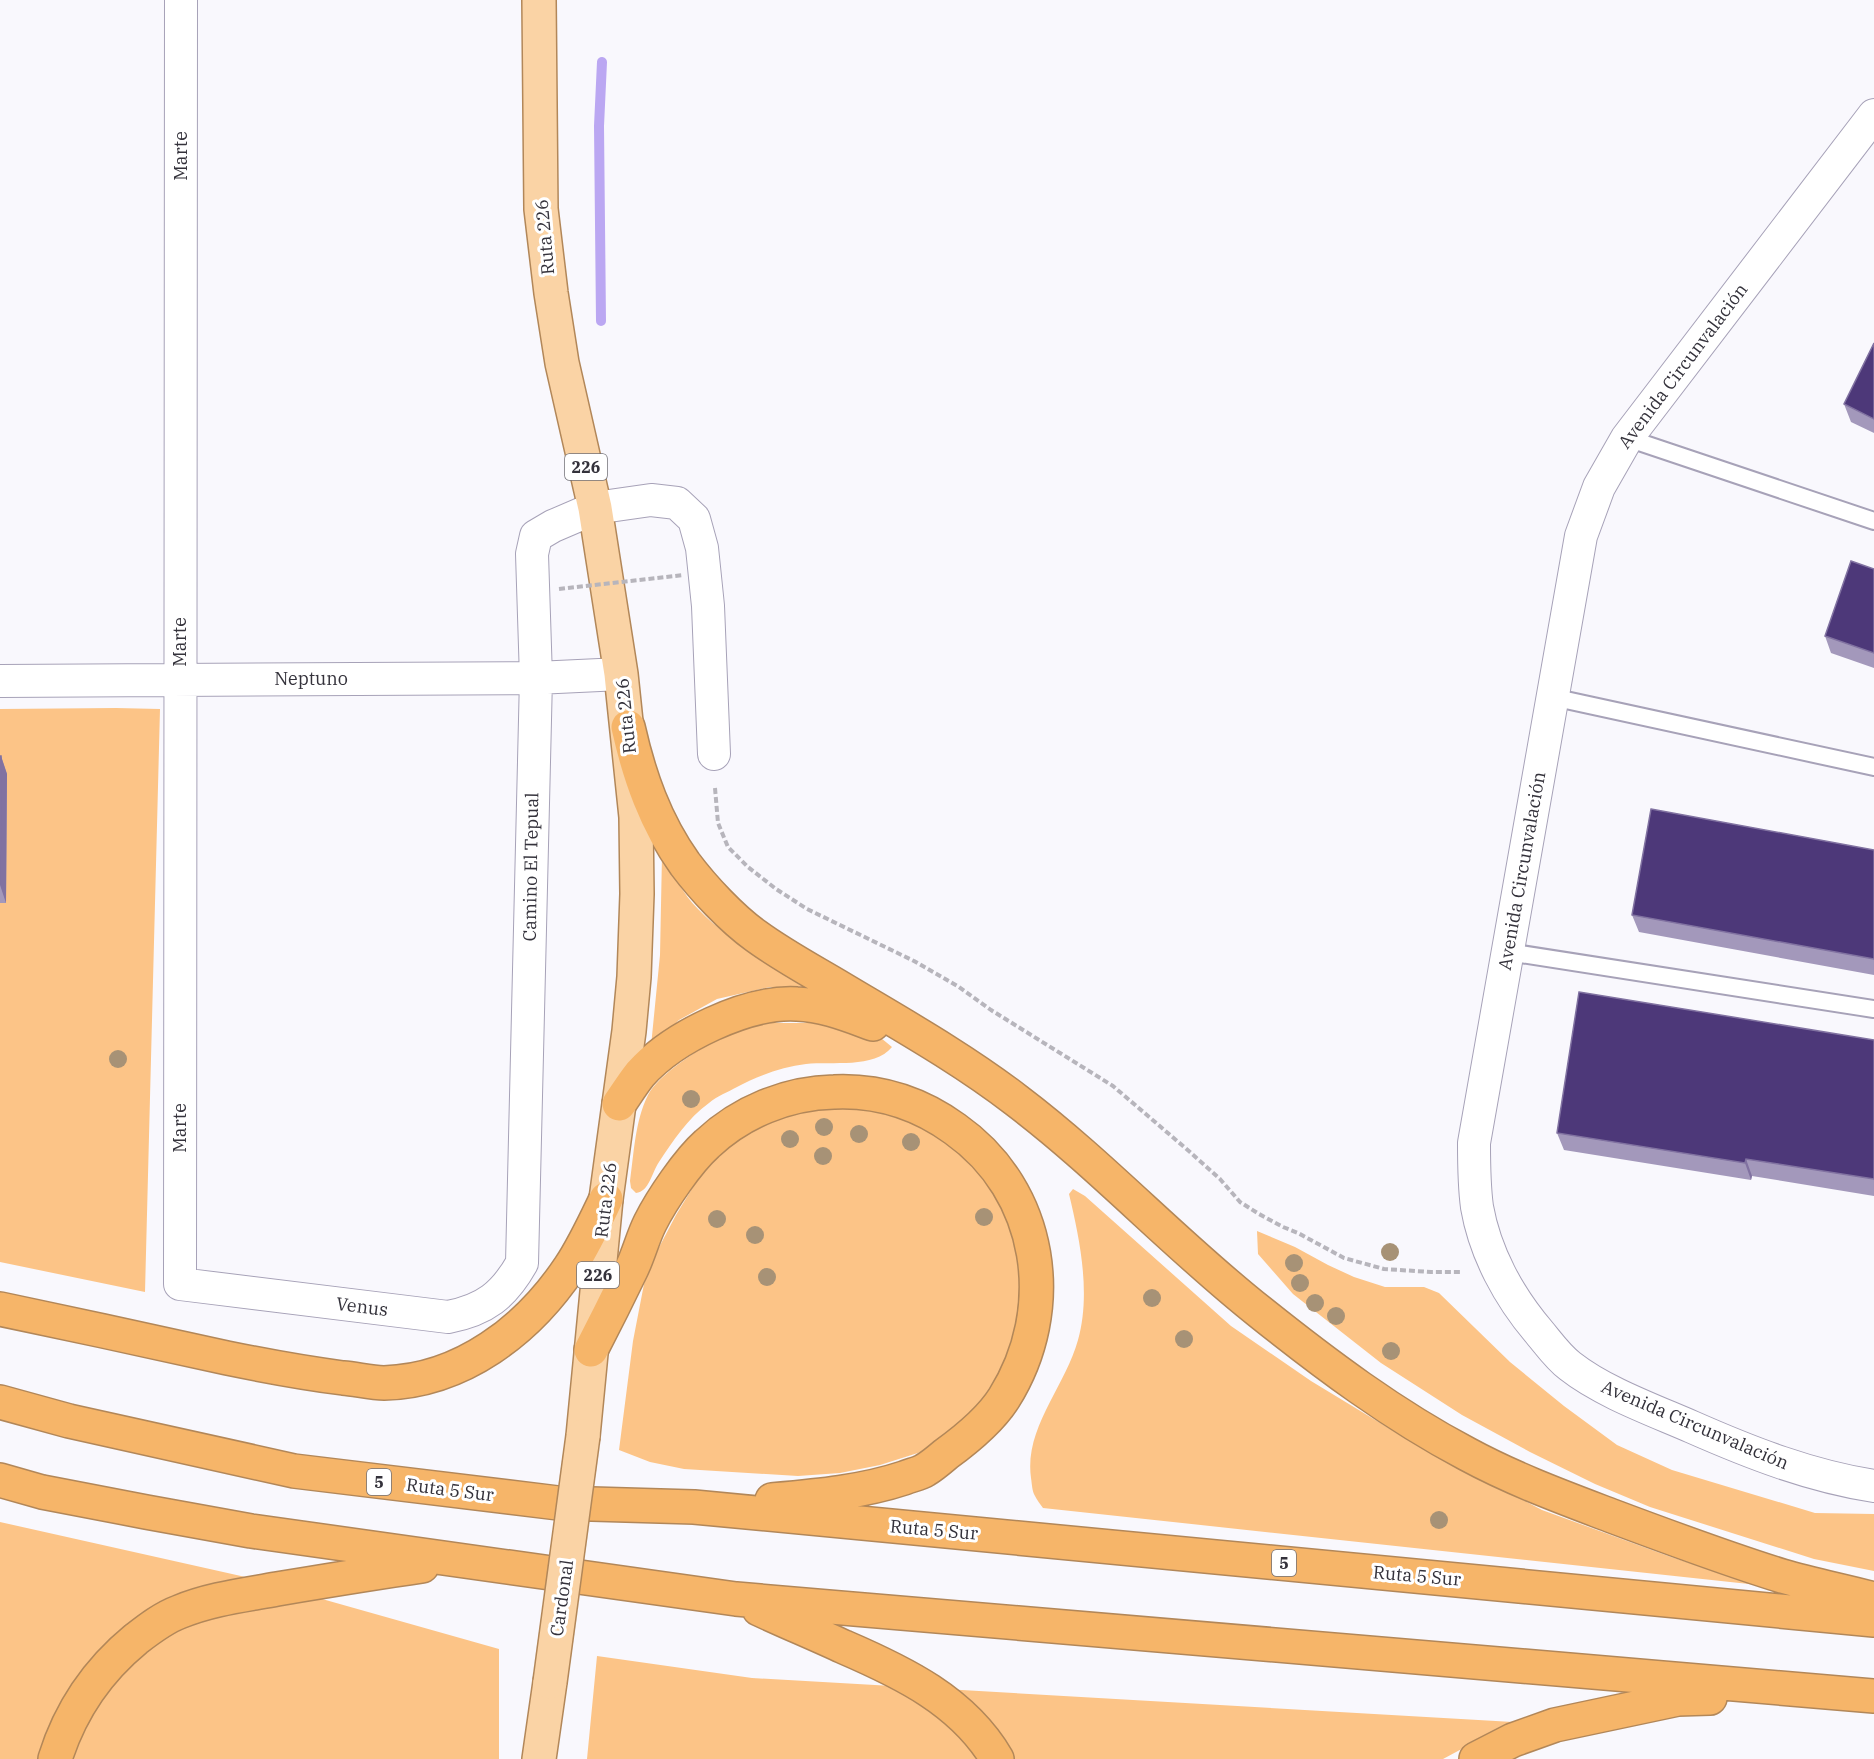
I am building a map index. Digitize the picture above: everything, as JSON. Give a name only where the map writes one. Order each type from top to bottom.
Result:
[{"type":"highway","points":[[628,727],[637,766],[649,799],[683,861],[706,891],[755,935],[976,1071],[1016,1099],[1059,1134],[1187,1250],[1258,1310],[1376,1399],[1467,1454],[1562,1498],[1695,1548],[1786,1577],[1874,1599]]},
{"type":"highway","points":[[618,1104],[641,1074],[659,1057],[684,1040],[736,1014],[774,1004],[797,1004],[840,1012],[934,1045]]},
{"type":"highway","points":[[591,1350],[633,1266],[651,1222],[685,1168],[706,1144],[730,1125],[758,1109],[788,1098],[819,1092],[850,1091],[882,1095],[912,1104],[940,1118],[966,1136],[990,1159],[1009,1185],[1023,1214],[1033,1245],[1037,1277],[1036,1310],[1030,1342],[1019,1372],[1003,1400],[982,1425],[924,1471],[881,1485],[818,1496],[694,1507]]},
{"type":"highway","points":[[0,1309],[292,1371],[382,1383],[409,1380],[461,1365],[487,1351],[512,1333],[544,1301],[570,1267],[606,1199]]},
{"type":"highway","name":"Ruta 5 Sur","points":[[0,1402],[69,1421],[294,1471],[558,1503],[694,1507],[1874,1620]]},
{"type":"highway","points":[[0,1480],[54,1494],[239,1529],[736,1599],[1867,1695]]},
{"type":"highway","points":[[56,1759],[62,1738],[77,1707],[97,1678],[129,1645],[148,1630],[178,1612],[225,1598],[465,1560]]},
{"type":"highway","points":[[736,1599],[883,1664],[936,1694],[969,1722],[997,1759]]},
{"type":"highway","points":[[1476,1759],[1514,1740],[1555,1725],[1678,1699],[1867,1695]]},
{"type":"main road","name":"Ruta 226","points":[[539,0],[541,209],[549,283],[562,363],[595,508],[621,674],[636,817],[636,936],[630,1020],[606,1199],[583,1436]]},
{"type":"main road","name":"Cardonal","points":[[539,1759],[583,1436]]},
{"type":"street","name":"Marte","points":[[180,1284],[181,0]]},
{"type":"street","name":"Avenida Circunvalación","points":[[1874,115],[1627,438],[1599,487],[1581,536],[1474,1143],[1477,1208],[1486,1240],[1498,1269],[1528,1319],[1570,1366],[1606,1388],[1747,1450],[1798,1469],[1874,1486]]},
{"type":"street","points":[[595,508],[651,500],[677,502],[694,519],[702,548],[708,606],[714,754]]},
{"type":"street","name":"Camino El Tepual","points":[[522,1263],[536,678],[532,554],[536,536],[595,508]]},
{"type":"street","name":"Neptuno","points":[[0,681],[536,678],[621,674]]},
{"type":"street","name":"Venus","points":[[180,1284],[448,1317],[464,1314],[493,1300],[505,1289],[522,1263]]},
{"type":"lane","points":[[1627,438],[1874,521]]},
{"type":"lane","points":[[1552,697],[1874,766]]},
{"type":"lane","points":[[1508,952],[1874,1009]]},
{"type":"path","points":[[559,589],[684,575]]},
{"type":"path","points":[[714,754],[718,823],[729,847],[748,867],[807,909],[914,961],[959,987],[991,1010],[1113,1086],[1220,1179],[1240,1202],[1344,1258],[1384,1269],[1431,1272],[1498,1269]]},
{"type":"shaded area","points":[[0,709],[160,709],[145,1292],[0,1262]]},
{"type":"shaded area","points":[[662,855],[678,884],[698,909],[722,931],[806,982],[803,986],[770,987],[717,999],[679,1020],[651,1046],[660,955]]},
{"type":"shaded area","points":[[769,1023],[837,1023],[881,1038],[892,1047],[875,1059],[852,1063],[797,1065],[779,1070],[753,1079],[719,1096],[701,1109],[675,1138],[647,1185],[636,1193],[631,1188],[630,1181],[636,1137],[640,1115],[653,1087],[680,1063],[712,1042],[732,1033]]},
{"type":"shaded area","points":[[861,1098],[967,1144],[1028,1252],[1018,1347],[982,1406],[954,1433],[921,1452],[880,1465],[840,1473],[798,1476],[684,1469],[650,1462],[619,1450],[633,1341],[644,1284],[655,1255],[676,1215],[716,1152],[771,1114]]},
{"type":"shaded area","points":[[1073,1189],[1085,1196],[1231,1326],[1311,1381],[1400,1435],[1542,1510],[1671,1557],[1758,1585],[1043,1508],[1032,1487],[1030,1460],[1039,1425],[1078,1340],[1084,1304],[1080,1248],[1069,1194]]},
{"type":"shaded area","points":[[1257,1231],[1295,1247],[1354,1277],[1385,1287],[1424,1287],[1439,1293],[1510,1362],[1617,1445],[1672,1470],[1815,1513],[1874,1514],[1874,1571],[1814,1559],[1650,1507],[1595,1484],[1462,1415],[1381,1363],[1293,1294],[1258,1254]]},
{"type":"shaded area","points":[[0,1522],[241,1576],[499,1649],[499,1759],[0,1759]]},
{"type":"shaded area","points":[[597,1656],[752,1678],[1532,1723],[1471,1744],[1443,1759],[587,1759]]},
{"type":"building","points":[[1874,343],[1874,419],[1844,404]]},
{"type":"building","points":[[1851,561],[1874,569],[1874,653],[1825,636]]},
{"type":"building","points":[[0,756],[1,756],[0,885]]},
{"type":"building","points":[[1651,809],[1874,850],[1874,959],[1632,915]]},
{"type":"building","points":[[1579,992],[1874,1040],[1874,1179],[1746,1159],[1745,1163],[1557,1133]]},
{"type":"waterway","points":[[601,321],[599,126],[602,62]]}]
